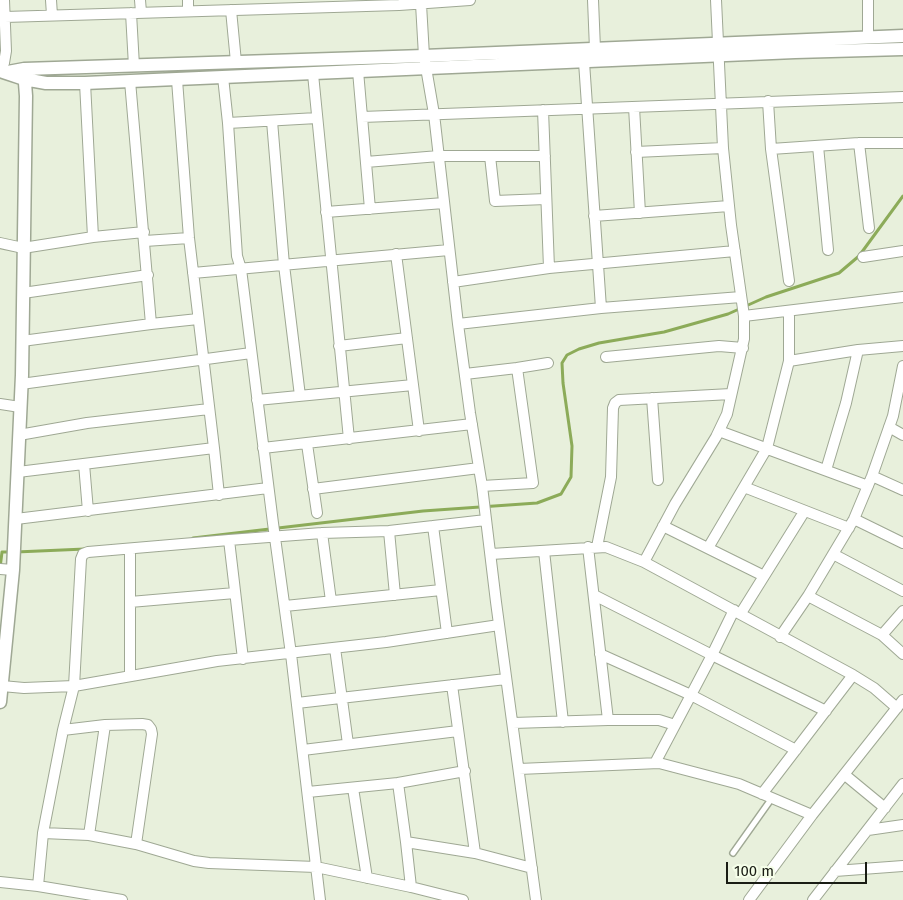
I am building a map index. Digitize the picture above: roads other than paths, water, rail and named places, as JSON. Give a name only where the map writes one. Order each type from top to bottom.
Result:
[{"type":"street","points":[[4,0],[6,51],[1,71],[24,74],[134,66],[236,62],[584,62],[868,37],[903,36]]},
{"type":"street","points":[[51,0],[52,15]]},
{"type":"street","points":[[134,66],[136,12],[140,0]]},
{"type":"street","points":[[188,0],[188,11]]},
{"type":"street","points":[[4,17],[230,10],[256,4],[470,0]]},
{"type":"street","points":[[593,0],[595,49]]},
{"type":"street","points":[[644,562],[727,414],[743,348],[742,306],[723,148],[716,0]]},
{"type":"street","points":[[868,0],[868,37]]},
{"type":"street","points":[[422,2],[425,62],[434,114],[458,324],[482,486],[536,900]]},
{"type":"street","points":[[230,10],[236,62]]},
{"type":"street","points":[[24,74],[46,83],[130,82],[358,71],[425,62],[595,49],[903,49]]},
{"type":"street","points":[[584,62],[601,308]]},
{"type":"street","points":[[358,71],[370,208]]},
{"type":"street","points":[[0,702],[6,570],[14,552],[18,472],[26,96],[24,74]]},
{"type":"street","points":[[313,74],[349,439]]},
{"type":"street","points":[[223,77],[237,256],[241,269],[291,654],[320,900]]},
{"type":"street","points":[[177,80],[189,238],[219,494]]},
{"type":"street","points":[[130,82],[145,236],[151,324]]},
{"type":"street","points":[[86,83],[93,236]]},
{"type":"street","points":[[362,117],[903,97]]},
{"type":"street","points":[[768,101],[771,149],[789,281]]},
{"type":"street","points":[[634,107],[640,213]]},
{"type":"street","points":[[543,110],[549,268]]},
{"type":"street","points":[[228,123],[318,118]]},
{"type":"street","points":[[272,121],[284,265],[300,396]]},
{"type":"street","points":[[771,149],[859,143],[903,143]]},
{"type":"street","points":[[859,143],[869,228]]},
{"type":"street","points":[[818,146],[828,250]]},
{"type":"street","points":[[636,152],[723,148]]},
{"type":"street","points":[[366,162],[439,156],[546,156]]},
{"type":"street","points":[[490,156],[495,201],[546,199]]},
{"type":"street","points":[[326,212],[444,203]]},
{"type":"street","points":[[594,216],[729,206]]},
{"type":"street","points":[[0,243],[23,248],[93,236],[189,238]]},
{"type":"street","points":[[193,274],[449,250]]},
{"type":"street","points":[[453,282],[549,268],[735,251]]},
{"type":"street","points":[[863,257],[903,251]]},
{"type":"street","points":[[396,254],[420,431]]},
{"type":"street","points":[[23,292],[148,275]]},
{"type":"street","points":[[458,324],[601,308],[742,306],[789,311],[903,297]]},
{"type":"street","points":[[708,548],[766,448],[789,360],[789,311]]},
{"type":"street","points":[[22,341],[198,319]]},
{"type":"street","points":[[339,346],[407,338]]},
{"type":"street","points":[[606,357],[719,346],[743,348]]},
{"type":"street","points":[[789,360],[858,350],[903,346]]},
{"type":"street","points":[[826,470],[846,402],[858,350]]},
{"type":"street","points":[[21,384],[251,353]]},
{"type":"street","points":[[465,374],[548,363]]},
{"type":"street","points":[[780,637],[808,596],[854,519],[870,481],[893,416],[903,366]]},
{"type":"street","points":[[482,486],[532,483],[517,368]]},
{"type":"street","points":[[257,400],[413,385]]},
{"type":"street","points":[[608,720],[594,595],[592,547],[611,477],[613,408],[615,402],[619,400],[731,394]]},
{"type":"street","points":[[652,398],[658,480]]},
{"type":"street","points":[[0,404],[20,406]]},
{"type":"street","points":[[19,435],[87,423],[209,409]]},
{"type":"street","points":[[263,448],[472,424]]},
{"type":"street","points":[[889,427],[903,435]]},
{"type":"street","points":[[719,431],[826,470],[903,490]]},
{"type":"street","points":[[307,444],[316,512]]},
{"type":"street","points":[[18,472],[214,448]]},
{"type":"street","points":[[84,464],[88,511]]},
{"type":"street","points":[[313,489],[479,468]]},
{"type":"street","points":[[744,486],[804,512],[849,528]]},
{"type":"street","points":[[16,520],[268,488]]},
{"type":"street","points":[[38,886],[43,832],[63,730],[74,686],[81,559],[83,554],[88,552],[229,540],[274,531],[322,533],[389,531],[433,526],[485,511]]},
{"type":"street","points":[[654,763],[737,612],[764,576],[804,512]]},
{"type":"street","points":[[854,519],[903,543]]},
{"type":"street","points":[[433,526],[447,633]]},
{"type":"street","points":[[663,526],[764,576]]},
{"type":"street","points":[[389,531],[395,595]]},
{"type":"street","points":[[322,533],[331,602]]},
{"type":"street","points":[[229,540],[243,659]]},
{"type":"street","points":[[491,554],[606,547],[644,562],[853,675],[900,704],[812,815],[749,900]]},
{"type":"street","points":[[130,549],[130,676]]},
{"type":"street","points":[[544,551],[564,722]]},
{"type":"street","points":[[832,554],[903,591]]},
{"type":"street","points":[[284,606],[441,590]]},
{"type":"street","points":[[130,602],[235,593]]},
{"type":"street","points":[[594,595],[826,710]]},
{"type":"street","points":[[808,596],[882,635],[903,654]]},
{"type":"street","points":[[882,635],[903,611]]},
{"type":"street","points":[[2,686],[24,688],[74,686],[169,671],[216,661],[291,654],[499,625]]},
{"type":"street","points":[[335,648],[348,744]]},
{"type":"street","points":[[600,654],[691,695],[796,750]]},
{"type":"street","points":[[767,796],[796,750],[853,675]]},
{"type":"street","points":[[297,703],[506,678]]},
{"type":"street","points":[[452,684],[475,853]]},
{"type":"street","points":[[512,723],[659,720],[675,725]]},
{"type":"street","points":[[63,730],[105,725],[142,724],[148,725],[151,728],[152,734],[136,844]]},
{"type":"street","points":[[89,835],[105,725]]},
{"type":"street","points":[[303,750],[458,731]]},
{"type":"street","points":[[518,769],[654,763],[739,784],[812,815]]},
{"type":"street","points":[[308,792],[398,783],[465,770]]},
{"type":"street","points":[[844,775],[885,808]]},
{"type":"street","points":[[398,783],[411,887]]},
{"type":"street","points":[[813,900],[903,784]]},
{"type":"street","points":[[353,788],[367,878]]},
{"type":"street","points":[[868,830],[903,825]]},
{"type":"street","points":[[43,832],[89,835],[136,844],[186,859],[209,863],[316,867],[411,887],[446,898],[463,900]]},
{"type":"street","points":[[406,842],[475,853],[532,868]]},
{"type":"street","points":[[835,872],[903,866]]},
{"type":"street","points":[[0,882],[38,886],[122,900]]},
{"type":"lane","points":[[733,853],[767,796]]},
{"type":"waterway","points":[[193,538],[423,511],[537,503],[561,494],[571,477],[572,446],[562,363],[567,355],[599,343],[664,332],[728,314],[766,297],[839,273],[859,256],[903,196]]},
{"type":"waterway","points":[[16,552],[85,549]]},
{"type":"waterway","points":[[0,568],[2,552],[10,552]]}]
